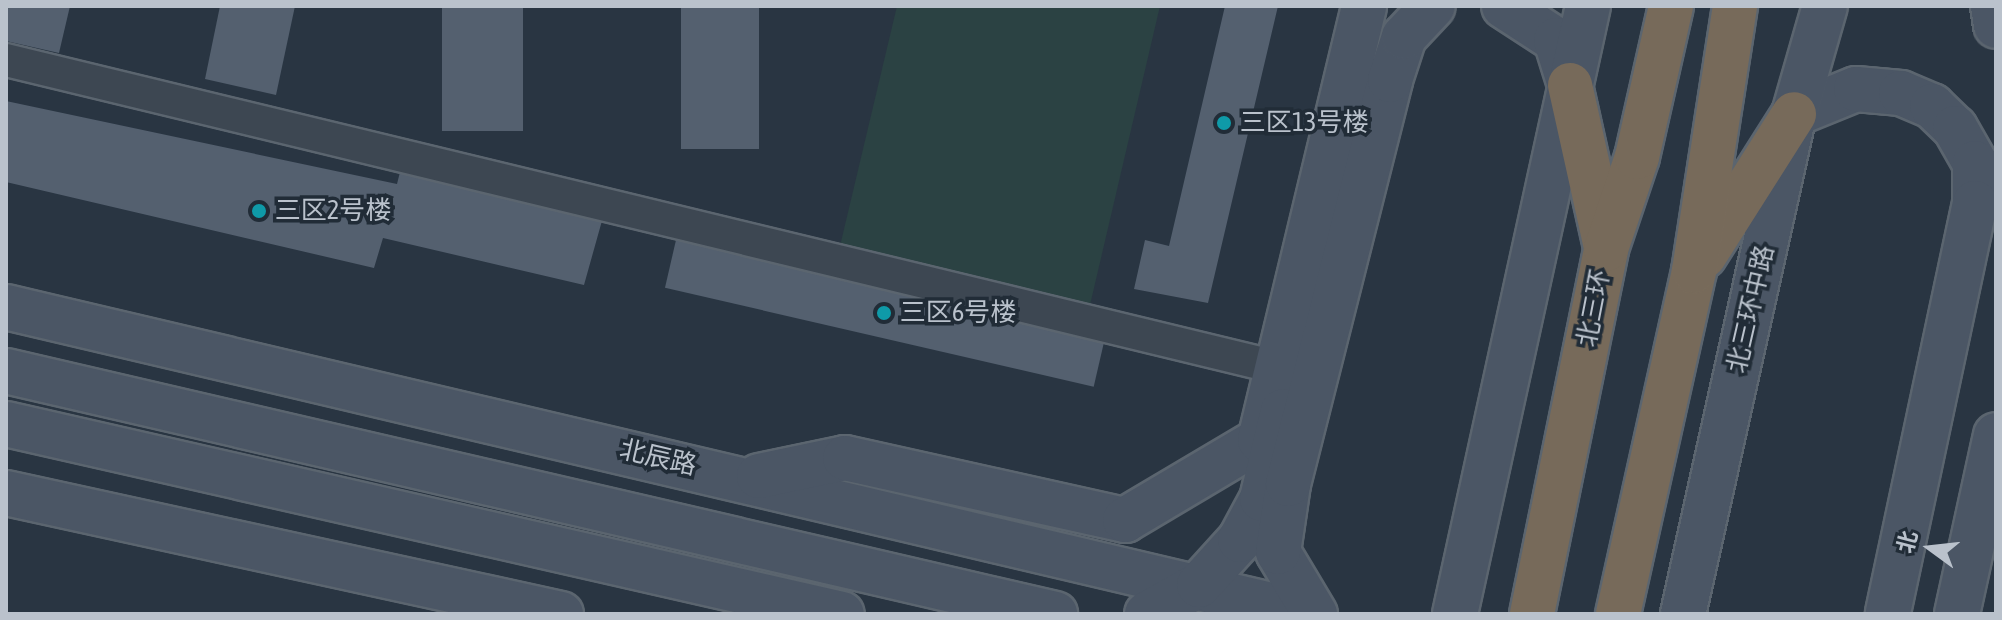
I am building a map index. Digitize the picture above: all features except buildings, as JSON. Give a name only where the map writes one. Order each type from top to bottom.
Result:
[{"type":"highway","name":"北三环","points":[[1532,614],[1606,249],[1637,157],[1671,6]]},
{"type":"highway","points":[[1618,614],[1694,271],[1735,6]]},
{"type":"highway","points":[[1570,85],[1606,249]]},
{"type":"highway","points":[[1694,271],[1794,114]]},
{"type":"main road","points":[[749,479],[845,458],[1125,520],[1260,440],[1364,6]]},
{"type":"main road","points":[[1147,614],[1199,585],[1240,540],[1262,499],[1385,6]]},
{"type":"main road","points":[[1315,614],[1278,552],[1288,484],[1390,80],[1404,37],[1433,6]]},
{"type":"main road","points":[[1504,6],[1556,40],[1570,85]]},
{"type":"main road","points":[[1455,614],[1588,6]]},
{"type":"main road","name":"北三环中路","points":[[1683,614],[1794,114],[1825,6]]},
{"type":"main road","points":[[1993,6],[1996,26]]},
{"type":"main road","points":[[1794,114],[1856,89],[1901,93],[1932,106],[1955,128],[1975,163],[1975,203],[1888,614]]},
{"type":"main road","points":[[1912,614],[1996,212]]},
{"type":"main road","name":"北辰路","points":[[6,307],[1199,585],[1309,614]]},
{"type":"main road","points":[[6,371],[1055,614]]},
{"type":"main road","points":[[6,424],[842,614]]},
{"type":"main road","points":[[1957,614],[1996,435]]},
{"type":"main road","points":[[6,493],[561,614]]},
{"type":"street","points":[[6,60],[1276,367]]},
{"type":"green space","points":[[897,6],[1160,6],[1090,305],[840,246]]},
{"type":"place","name":"三区13号楼","points":[[1224,123]]},
{"type":"place","name":"三区2号楼","points":[[259,211]]},
{"type":"place","name":"三区6号楼","points":[[884,313]]}]
